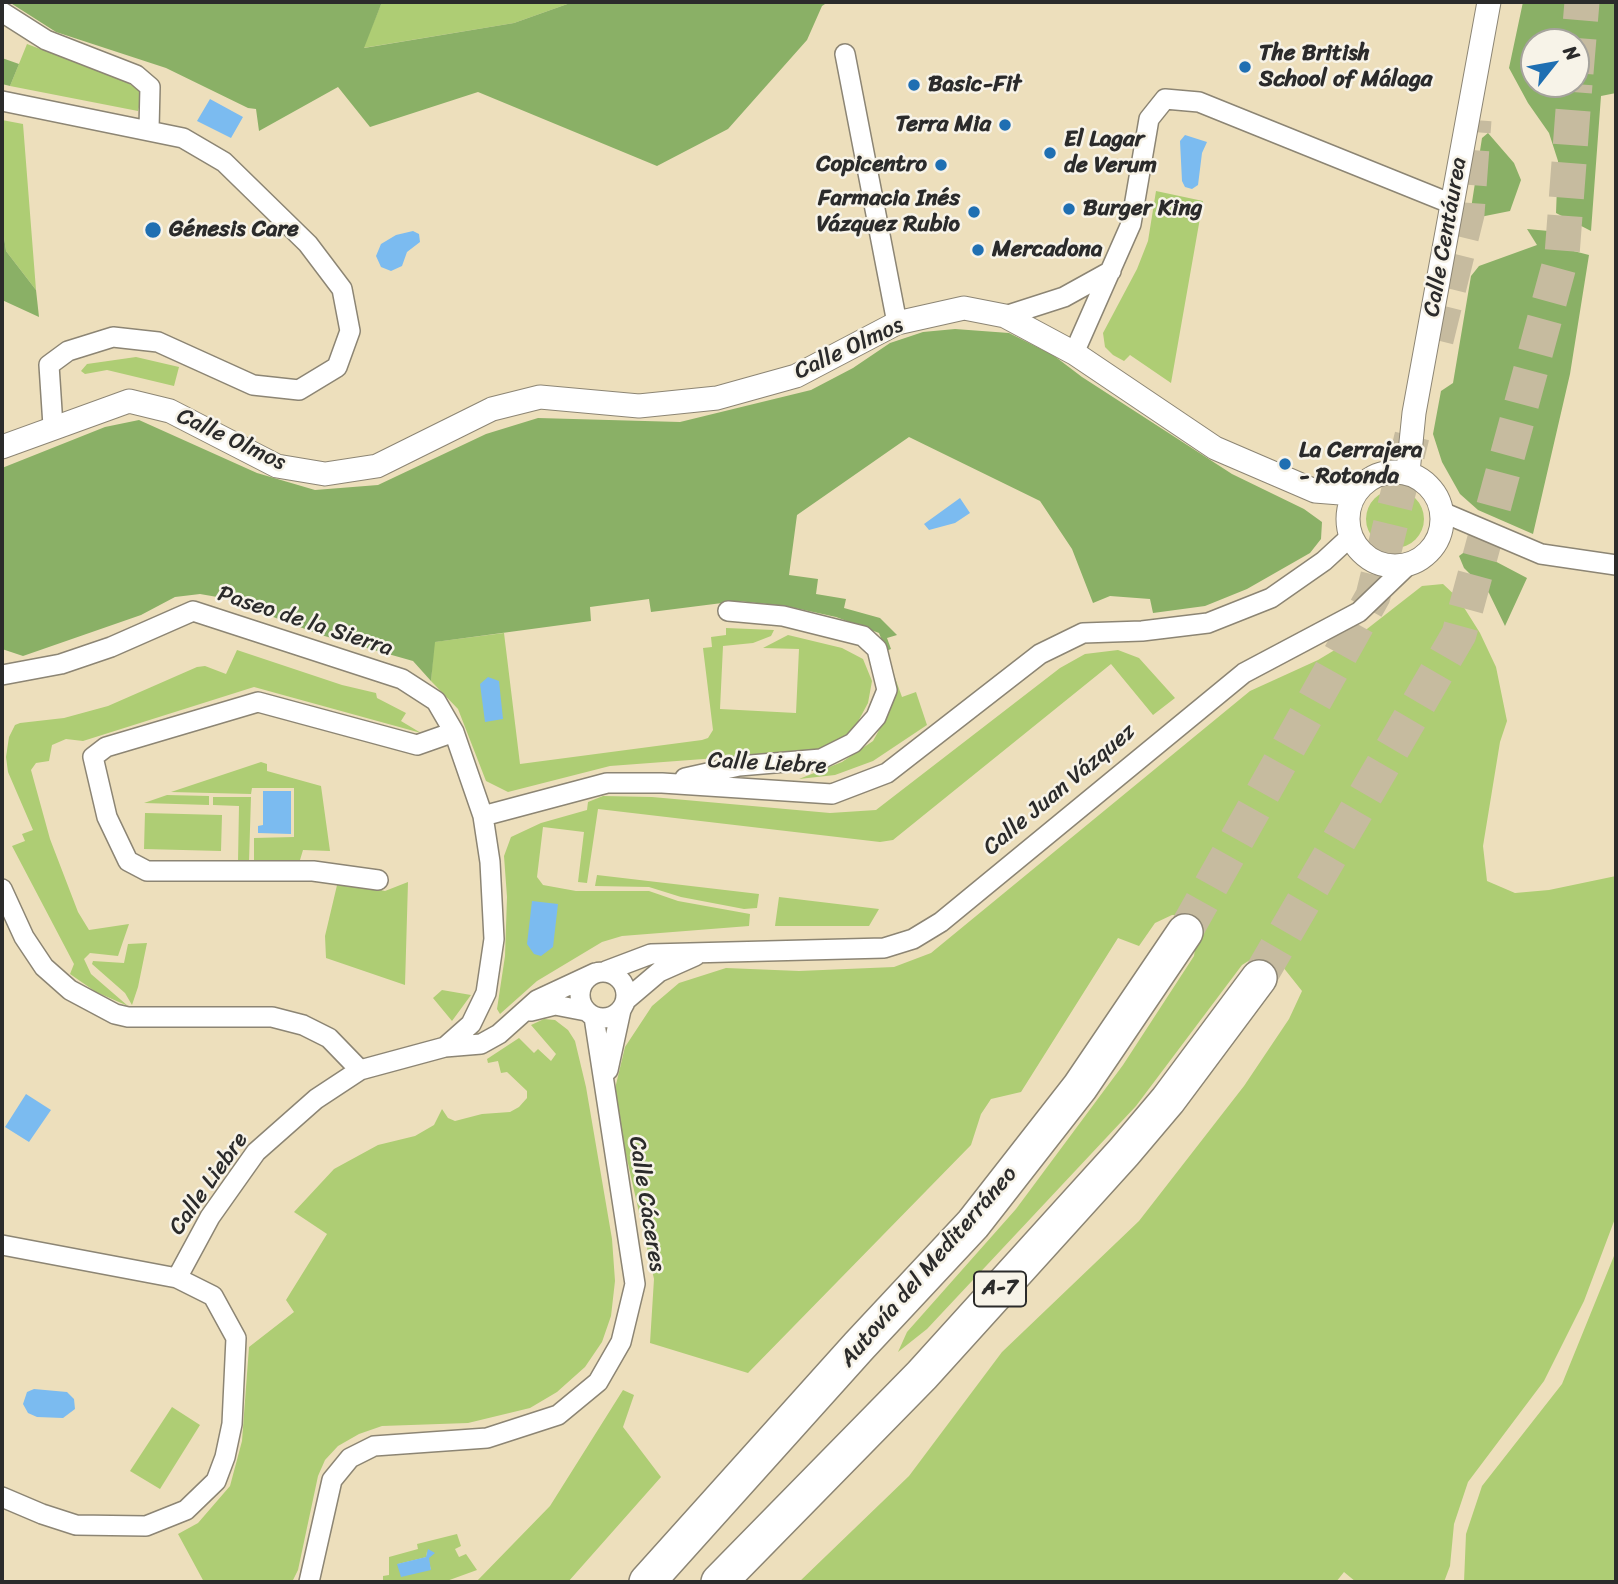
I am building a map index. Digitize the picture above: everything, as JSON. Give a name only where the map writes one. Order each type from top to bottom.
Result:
[{"type":"highway","name":"Autovía del Mediterráneo","points":[[647,1582],[682,1547],[859,1346],[973,1224],[1080,1087],[1185,932]]},
{"type":"highway","name":"A-7","points":[[720,1581],[922,1375],[1124,1152],[1168,1100],[1259,978]]},
{"type":"highway","points":[[637,1582],[682,1547]]},
{"type":"street","name":"Calle Centáurea","points":[[1408,472],[1414,413],[1489,2]]},
{"type":"street","points":[[2,12],[46,40],[136,75],[150,87],[149,129]]},
{"type":"street","points":[[845,54],[897,323]]},
{"type":"street","points":[[1074,353],[1131,223],[1149,119],[1165,99],[1199,102],[1452,204]]},
{"type":"street","points":[[2,101],[183,138],[224,162],[308,244],[342,289],[350,331],[337,367],[299,390],[253,385],[158,342],[113,337],[68,351],[48,365],[53,426]]},
{"type":"street","points":[[1005,316],[1064,297],[1111,271]]},
{"type":"street","name":"Calle Olmos","points":[[2,447],[53,426],[129,401],[170,411],[276,466],[325,474],[377,466],[492,409],[540,397],[639,406],[717,398],[796,376],[897,323],[964,308],[1005,316],[1074,353],[1214,448],[1315,491],[1353,494]]},
{"type":"street","points":[[1408,472],[1431,487],[1443,512],[1441,531],[1433,548],[1422,558],[1408,565],[1385,566],[1364,555],[1350,537],[1347,515],[1353,494],[1377,474],[1408,472]]},
{"type":"street","points":[[1443,512],[1541,554],[1616,565]]},
{"type":"street","name":"Calle Liebre","points":[[445,1047],[471,1024],[486,993],[494,939],[490,862],[483,816],[607,783],[662,783],[832,794],[887,774],[1040,654],[1072,638],[1083,633],[1142,631],[1208,623],[1271,598],[1324,561],[1350,537]]},
{"type":"street","name":"Calle Juan Vázquez","points":[[600,972],[651,954],[884,947],[912,939],[941,922],[1244,673],[1359,612],[1408,565]]},
{"type":"street","name":"Paseo de la Sierra","points":[[2,675],[61,664],[111,648],[194,611],[402,679],[436,701],[454,732],[483,816]]},
{"type":"street","points":[[662,783],[739,766],[821,759],[853,743],[876,717],[887,690],[877,649],[863,636],[783,616],[728,611]]},
{"type":"street","points":[[377,880],[313,871],[147,871],[128,861],[107,817],[93,757],[106,747],[258,702],[417,746],[454,732]]},
{"type":"street","points":[[2,889],[24,937],[44,967],[70,990],[115,1014],[128,1017],[272,1017],[303,1025],[329,1038],[360,1070]]},
{"type":"street","name":"Calle Juan Vázquez","points":[[623,1005],[659,972],[709,951]]},
{"type":"street","points":[[600,972],[620,978],[626,992],[623,1005],[609,1017],[590,1014],[582,1005],[580,989],[583,982],[600,972]]},
{"type":"street","name":"Calle Liebre","points":[[177,1278],[210,1217],[256,1152],[316,1099],[360,1070],[445,1047],[481,1044],[499,1034],[537,1000],[600,972]]},
{"type":"street","name":"Calle Liebre","points":[[523,1013],[555,1005],[590,1014]]},
{"type":"street","name":"Calle Cáceres","points":[[604,1088],[623,1005]]},
{"type":"street","name":"Calle Cáceres","points":[[309,1582],[332,1480],[350,1458],[374,1446],[487,1438],[558,1415],[598,1381],[621,1342],[635,1284],[590,1014]]},
{"type":"street","points":[[2,1245],[177,1278],[213,1296],[236,1338],[232,1424],[216,1481],[186,1510],[146,1526],[76,1525],[2,1497]]},
{"type":"green space","points":[[9,2],[382,2],[364,48],[514,23],[573,2],[828,2],[822,6],[807,40],[728,129],[657,166],[478,92],[370,127],[338,87],[259,131],[256,109],[248,108],[166,68],[56,32]]},
{"type":"green space","points":[[382,2],[573,2],[514,23],[363,48]]},
{"type":"green space","points":[[1523,2],[1616,2],[1616,93],[1601,96],[1591,231],[1556,213],[1558,161],[1549,133],[1525,98],[1590,98],[1590,28],[1520,28],[1520,88],[1509,68]]},
{"type":"green space","points":[[27,44],[125,81],[139,90],[141,99],[138,111],[10,86]]},
{"type":"green space","points":[[2,58],[19,64],[10,86],[2,84]]},
{"type":"green space","points":[[2,120],[23,124],[36,290],[6,251],[2,223]]},
{"type":"green space","points":[[1488,133],[1514,163],[1521,180],[1510,211],[1475,218],[1470,215],[1482,138]]},
{"type":"green space","points":[[1156,191],[1203,201],[1171,383],[1130,355],[1124,361],[1113,355],[1105,347],[1103,333],[1137,269],[1148,241]]},
{"type":"green space","points":[[2,223],[6,251],[36,290],[39,317],[2,300]]},
{"type":"green space","points":[[1527,229],[1549,231],[1559,237],[1558,247],[1589,255],[1570,374],[1533,534],[1478,510],[1460,494],[1442,462],[1433,434],[1441,391],[1453,383],[1471,276],[1479,266],[1537,245]]},
{"type":"green space","points":[[955,329],[1009,333],[1053,355],[1082,377],[1232,474],[1304,509],[1322,522],[1321,539],[1310,553],[1247,589],[1205,606],[1153,613],[1150,599],[1110,596],[1093,603],[1072,549],[1040,501],[909,437],[797,515],[789,575],[818,579],[816,594],[846,599],[844,608],[880,618],[897,635],[887,638],[891,649],[886,651],[879,633],[836,617],[786,606],[738,601],[651,612],[649,599],[590,607],[591,621],[435,642],[431,681],[413,661],[321,635],[223,598],[200,594],[175,597],[141,615],[23,656],[2,649],[2,468],[105,427],[139,420],[257,473],[315,490],[378,485],[486,434],[538,418],[680,422],[811,390],[853,368],[890,343],[923,332]]},
{"type":"green space","points":[[136,357],[179,367],[174,386],[107,370],[85,374],[81,371],[87,364]]},
{"type":"green space","points":[[1395,490],[1411,495],[1419,503],[1424,519],[1419,535],[1411,543],[1395,548],[1379,543],[1371,535],[1366,519],[1371,503],[1379,495]]},
{"type":"green space","points":[[1470,548],[1527,578],[1505,626],[1489,593],[1464,568],[1459,556]]},
{"type":"green space","points":[[1443,584],[1458,598],[1480,633],[1496,667],[1507,721],[1500,742],[1483,846],[1487,881],[1515,893],[1549,890],[1616,876],[1616,1216],[1584,1301],[1544,1381],[1468,1482],[1454,1524],[1450,1566],[1444,1582],[1356,1582],[1344,1572],[1336,1582],[799,1582],[909,1476],[1002,1352],[1139,1221],[1244,1086],[1289,1019],[1302,991],[1275,957],[1258,955],[1242,965],[1136,1106],[927,1329],[898,1352],[907,1332],[1016,1209],[1123,1065],[1194,956],[1197,935],[1183,915],[1172,915],[1155,923],[1139,946],[1118,938],[1021,1092],[991,1099],[981,1114],[971,1145],[748,1373],[650,1343],[654,1279],[613,1097],[625,1047],[652,1006],[679,983],[726,968],[799,971],[894,967],[931,953],[1250,691],[1318,660],[1358,636],[1422,586]]},
{"type":"green space","points":[[726,628],[774,630],[771,636],[753,643],[723,646],[720,709],[796,713],[799,649],[763,648],[788,635],[842,648],[863,659],[872,681],[868,703],[854,729],[836,743],[808,753],[718,762],[717,758],[610,766],[508,792],[486,781],[458,709],[431,681],[434,642],[504,633],[520,764],[702,740],[708,738],[713,730],[703,648],[712,647],[711,637],[726,635]]},
{"type":"green space","points":[[237,650],[342,685],[376,693],[377,698],[406,713],[401,721],[421,733],[254,687],[83,741],[66,739],[52,745],[49,761],[36,763],[31,770],[50,839],[78,912],[89,930],[129,924],[118,956],[90,953],[84,959],[91,974],[128,1006],[96,992],[70,974],[74,964],[12,846],[25,841],[22,834],[33,830],[8,772],[6,757],[9,737],[15,725],[20,723],[64,718],[108,706],[197,667],[205,666],[226,674]]},
{"type":"green space","points":[[1118,650],[1139,658],[1175,698],[1153,715],[1111,664],[893,840],[880,842],[598,809],[587,883],[578,882],[584,832],[543,827],[537,877],[543,885],[576,891],[649,891],[678,901],[750,914],[749,926],[622,936],[602,942],[537,981],[500,1014],[497,1009],[505,956],[507,897],[504,856],[511,837],[541,823],[587,810],[588,802],[603,796],[652,797],[830,813],[876,810],[1060,668],[1085,654]]},
{"type":"green space","points":[[894,675],[902,697],[916,692],[927,725],[873,761],[835,775],[799,779],[842,762],[873,741],[890,710]]},
{"type":"green space","points":[[261,762],[267,764],[267,771],[321,786],[330,851],[303,850],[300,860],[292,863],[254,861],[254,838],[294,837],[294,788],[252,788],[251,794],[171,792]]},
{"type":"green space","points":[[167,795],[209,796],[209,805],[144,803]]},
{"type":"green space","points":[[213,797],[251,797],[249,861],[238,861],[239,806],[213,805]]},
{"type":"green space","points":[[145,813],[222,815],[221,851],[144,849]]},
{"type":"green space","points":[[597,875],[759,894],[757,908],[744,909],[681,897],[649,887],[595,886]]},
{"type":"green space","points":[[338,881],[385,891],[408,882],[405,985],[326,958],[325,936]]},
{"type":"green space","points":[[779,897],[879,909],[869,926],[775,926]]},
{"type":"green space","points":[[147,943],[132,1005],[125,993],[92,964],[93,961],[124,963],[128,944]]},
{"type":"green space","points":[[442,990],[471,995],[452,1021],[433,998]]},
{"type":"green space","points":[[544,1019],[555,1020],[568,1030],[575,1041],[586,1087],[612,1239],[615,1281],[611,1316],[602,1342],[585,1367],[557,1392],[530,1408],[468,1423],[382,1426],[359,1434],[338,1446],[325,1460],[318,1476],[298,1570],[292,1582],[204,1582],[178,1534],[198,1523],[230,1486],[242,1441],[249,1347],[294,1312],[286,1300],[327,1234],[294,1212],[334,1169],[378,1145],[415,1136],[434,1125],[442,1109],[448,1118],[455,1121],[482,1114],[510,1112],[519,1107],[527,1098],[527,1091],[507,1072],[501,1073],[498,1061],[488,1063],[487,1059],[519,1038],[534,1053],[538,1049],[551,1061],[556,1054],[531,1025]]},
{"type":"green space","points":[[1616,1251],[1616,1582],[1464,1582],[1466,1534],[1482,1486],[1562,1384]]},
{"type":"green space","points":[[623,1390],[634,1395],[623,1427],[661,1477],[568,1582],[476,1582],[550,1506]]},
{"type":"green space","points":[[172,1407],[200,1425],[160,1489],[130,1471]]},
{"type":"green space","points":[[457,1534],[461,1546],[455,1549],[459,1557],[466,1554],[477,1570],[444,1582],[383,1582],[383,1576],[389,1575],[389,1557],[418,1549],[417,1544]],"holes":[[[426,1551],[431,1570],[398,1564],[427,1557]]]},
{"type":"water","points":[[210,99],[243,117],[231,138],[197,121]]},
{"type":"water","points":[[1185,135],[1207,142],[1202,153],[1198,185],[1192,189],[1185,187],[1182,181],[1180,141]]},
{"type":"water","points":[[413,231],[419,234],[420,242],[407,252],[402,266],[391,271],[381,267],[376,256],[381,244],[396,235]]},
{"type":"water","points":[[960,498],[970,513],[955,523],[929,530],[924,524]]},
{"type":"water","points":[[488,677],[499,681],[503,719],[485,722],[480,684]]},
{"type":"water","points":[[263,791],[291,791],[291,834],[258,833],[258,826],[263,825]]},
{"type":"water","points":[[532,901],[558,904],[553,947],[541,956],[534,954],[527,944]]},
{"type":"water","points":[[26,1094],[51,1110],[29,1142],[5,1127]]},
{"type":"water","points":[[34,1389],[67,1392],[74,1399],[75,1409],[63,1418],[37,1417],[28,1413],[23,1404],[27,1392]]},
{"type":"water","points":[[428,1549],[435,1553],[429,1558],[431,1570],[401,1577],[397,1564],[426,1557]]},
{"type":"tunnel","points":[[1580,28],[1582,2]]},
{"type":"tunnel","points":[[1259,978],[1459,634],[1562,255],[1574,98]]},
{"type":"tunnel","points":[[1436,340],[1467,214],[1474,120]]},
{"type":"tunnel","points":[[1185,932],[1373,596],[1412,436]]},
{"type":"place","name":"The British School of Málaga","points":[[1245,67]]},
{"type":"place","name":"Basic-Fit","points":[[914,85]]},
{"type":"place","name":"Terra Mia","points":[[1005,125]]},
{"type":"place","name":"El Lagar de Verum","points":[[1050,153]]},
{"type":"place","name":"Copicentro","points":[[941,165]]},
{"type":"place","name":"Burger King","points":[[1069,209]]},
{"type":"place","name":"Farmacia Inés Vázquez Rubio","points":[[974,212]]},
{"type":"place","name":"Génesis Care","points":[[153,230]]},
{"type":"place","name":"Mercadona","points":[[978,250]]},
{"type":"place","name":"La Cerrajera - Rotonda","points":[[1285,464]]}]
